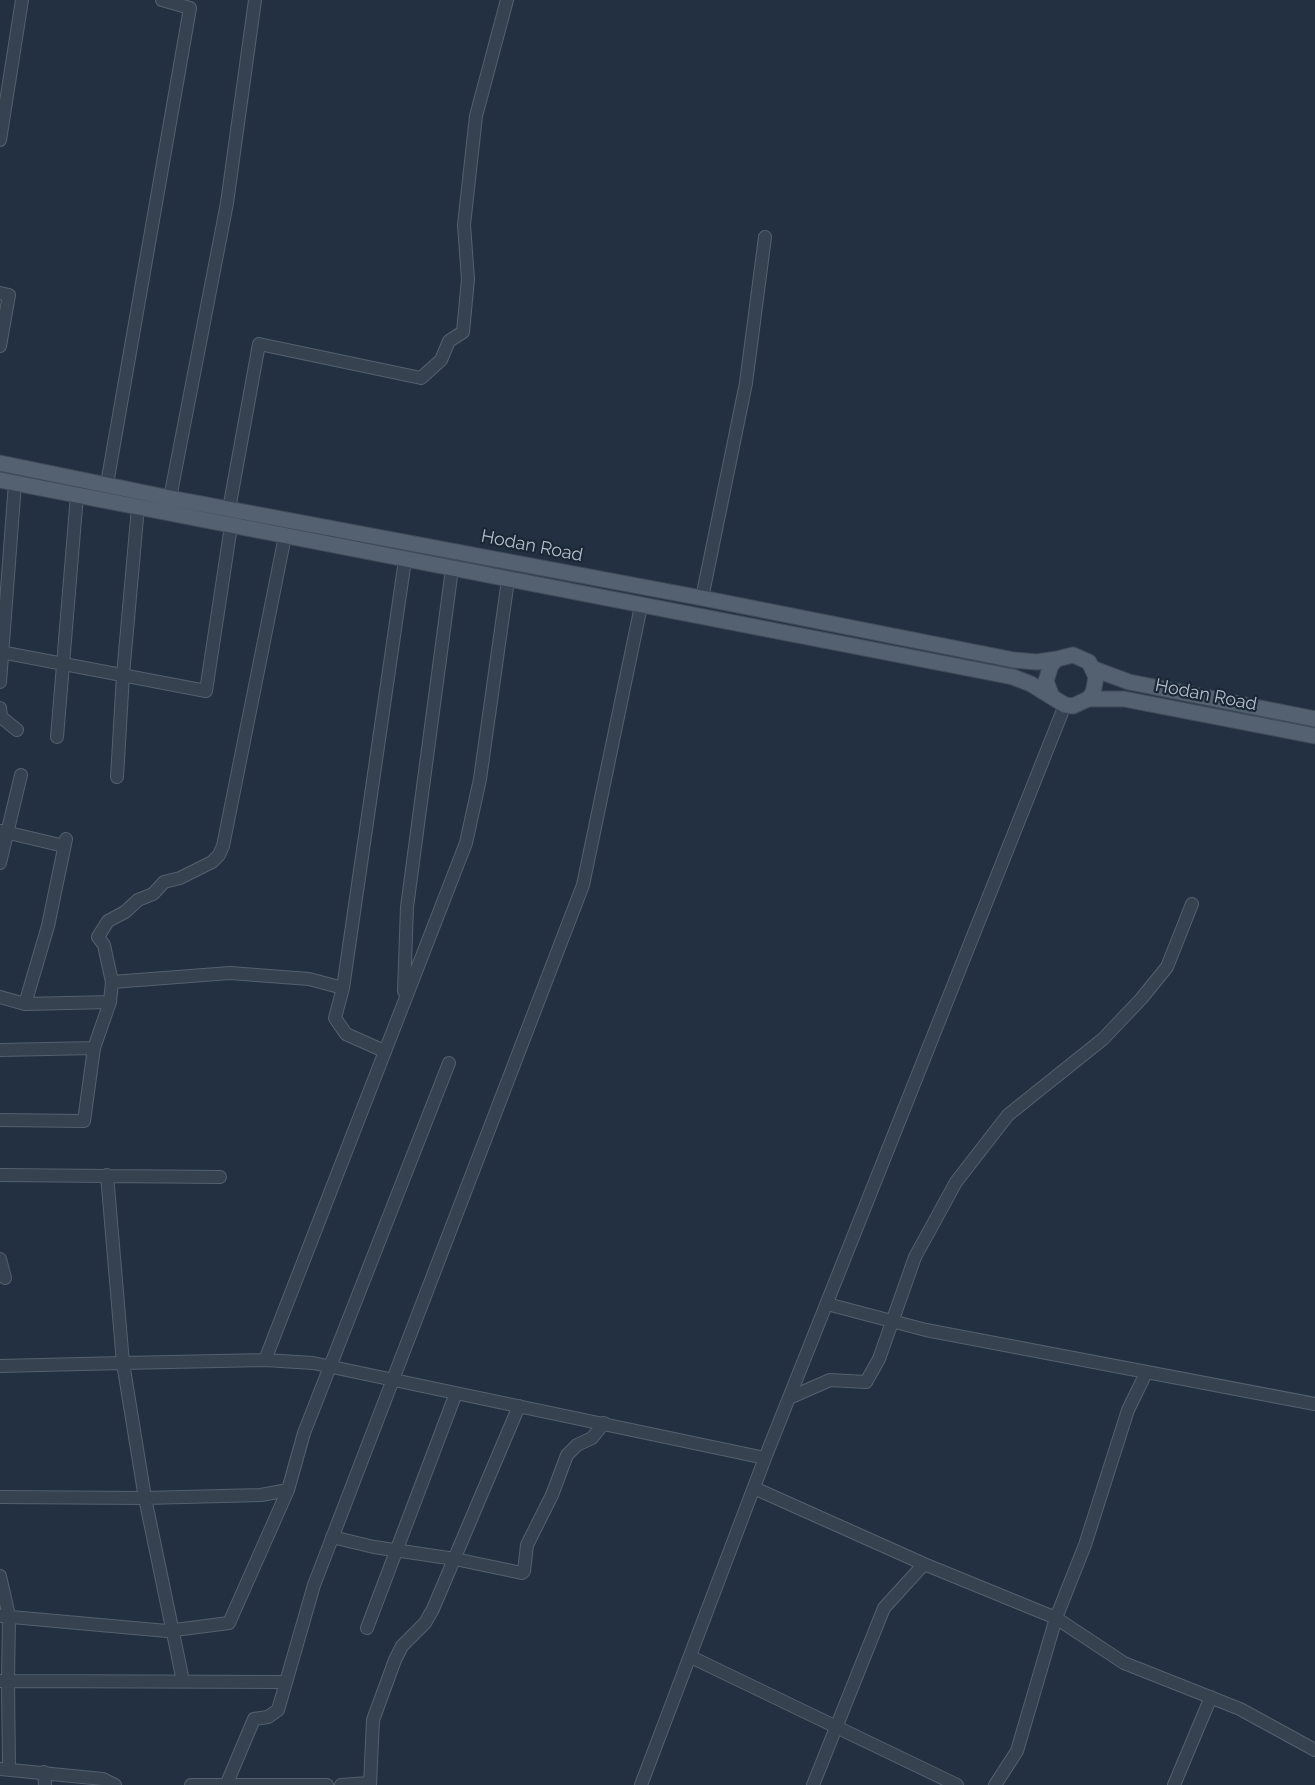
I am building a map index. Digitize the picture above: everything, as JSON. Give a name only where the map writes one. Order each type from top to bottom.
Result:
[{"type":"main road","name":"Hodan Road","points":[[0,463],[170,498],[702,598],[1014,660],[1037,662],[1065,656],[1082,657],[1094,669],[1129,682],[1315,719]]},
{"type":"main road","points":[[8,481],[1013,677],[1031,684],[1065,705]]},
{"type":"main road","points":[[1052,696],[1046,681],[1047,673],[1057,659]]},
{"type":"main road","points":[[1088,699],[1096,685],[1094,669]]},
{"type":"main road","name":"Hodan Road","points":[[1065,705],[1073,706],[1088,699],[1124,699],[1315,736]]},
{"type":"street","points":[[0,140],[1,119],[22,0]]},
{"type":"street","points":[[107,484],[189,8],[162,0]]},
{"type":"street","points":[[170,498],[227,203],[255,0]]},
{"type":"street","points":[[229,509],[259,344],[421,378],[441,360],[449,341],[463,332],[468,279],[464,225],[476,116],[507,0]]},
{"type":"street","points":[[702,598],[746,383],[765,237]]},
{"type":"street","points":[[0,293],[9,295],[0,346]]},
{"type":"street","points":[[0,682],[8,481]]},
{"type":"street","points":[[57,737],[61,663],[77,495]]},
{"type":"street","points":[[117,777],[123,675],[138,507]]},
{"type":"street","points":[[1,652],[206,691],[231,526]]},
{"type":"street","points":[[0,1120],[84,1121],[94,1048],[110,1002],[112,982],[104,945],[98,937],[108,921],[125,912],[138,900],[153,894],[164,882],[180,878],[212,862],[223,846],[285,536]]},
{"type":"street","points":[[384,1051],[346,1034],[335,1018],[343,988],[405,560]]},
{"type":"street","points":[[404,1001],[407,907],[452,569]]},
{"type":"street","points":[[265,1360],[466,843],[480,779],[508,580]]},
{"type":"street","points":[[227,1784],[254,1719],[274,1715],[278,1710],[284,1682],[314,1585],[583,885],[641,606]]},
{"type":"street","points":[[641,1785],[765,1458],[1065,705]]},
{"type":"street","points":[[0,708],[1,717],[17,730]]},
{"type":"street","points":[[0,863],[4,832],[21,775]]},
{"type":"street","points":[[4,832],[65,842],[48,926],[25,1004]]},
{"type":"street","points":[[789,1398],[830,1380],[866,1382],[879,1359],[890,1322],[915,1257],[956,1182],[1008,1115],[1103,1040],[1141,999],[1167,967],[1192,904]]},
{"type":"street","points":[[112,982],[230,974],[309,979],[343,988]]},
{"type":"street","points":[[0,997],[25,1004],[110,1002]]},
{"type":"street","points":[[0,1050],[94,1048]]},
{"type":"street","points":[[5,1616],[172,1630],[230,1623],[288,1490],[304,1433],[332,1367],[448,1063]]},
{"type":"street","points":[[0,1175],[220,1177]]},
{"type":"street","points":[[107,1175],[123,1363],[145,1498],[183,1682]]},
{"type":"street","points":[[0,1258],[4,1278]]},
{"type":"street","points":[[827,1304],[890,1322],[1315,1404]]},
{"type":"street","points":[[0,1366],[265,1360],[332,1367],[765,1458]]},
{"type":"street","points":[[995,1785],[1017,1751],[1056,1618],[1084,1545],[1128,1410],[1146,1373]]},
{"type":"street","points":[[367,1628],[394,1549],[456,1394]]},
{"type":"street","points":[[341,1785],[369,1784],[373,1720],[395,1660],[402,1646],[430,1617],[519,1406]]},
{"type":"street","points":[[332,1537],[374,1547],[454,1559],[517,1574],[525,1571],[527,1545],[552,1495],[567,1455],[577,1445],[592,1438],[604,1423]]},
{"type":"street","points":[[754,1488],[924,1564],[1056,1618],[1124,1663],[1240,1709],[1315,1750]]},
{"type":"street","points":[[0,1497],[145,1498],[261,1495],[288,1490]]},
{"type":"street","points":[[813,1785],[884,1608],[924,1564]]},
{"type":"street","points":[[0,1576],[5,1616],[4,1769],[44,1779],[104,1779],[115,1785]]},
{"type":"street","points":[[691,1657],[957,1785]]},
{"type":"street","points":[[4,1681],[284,1682]]},
{"type":"street","points":[[1174,1785],[1211,1697]]},
{"type":"street","points":[[197,1785],[327,1785]]}]
